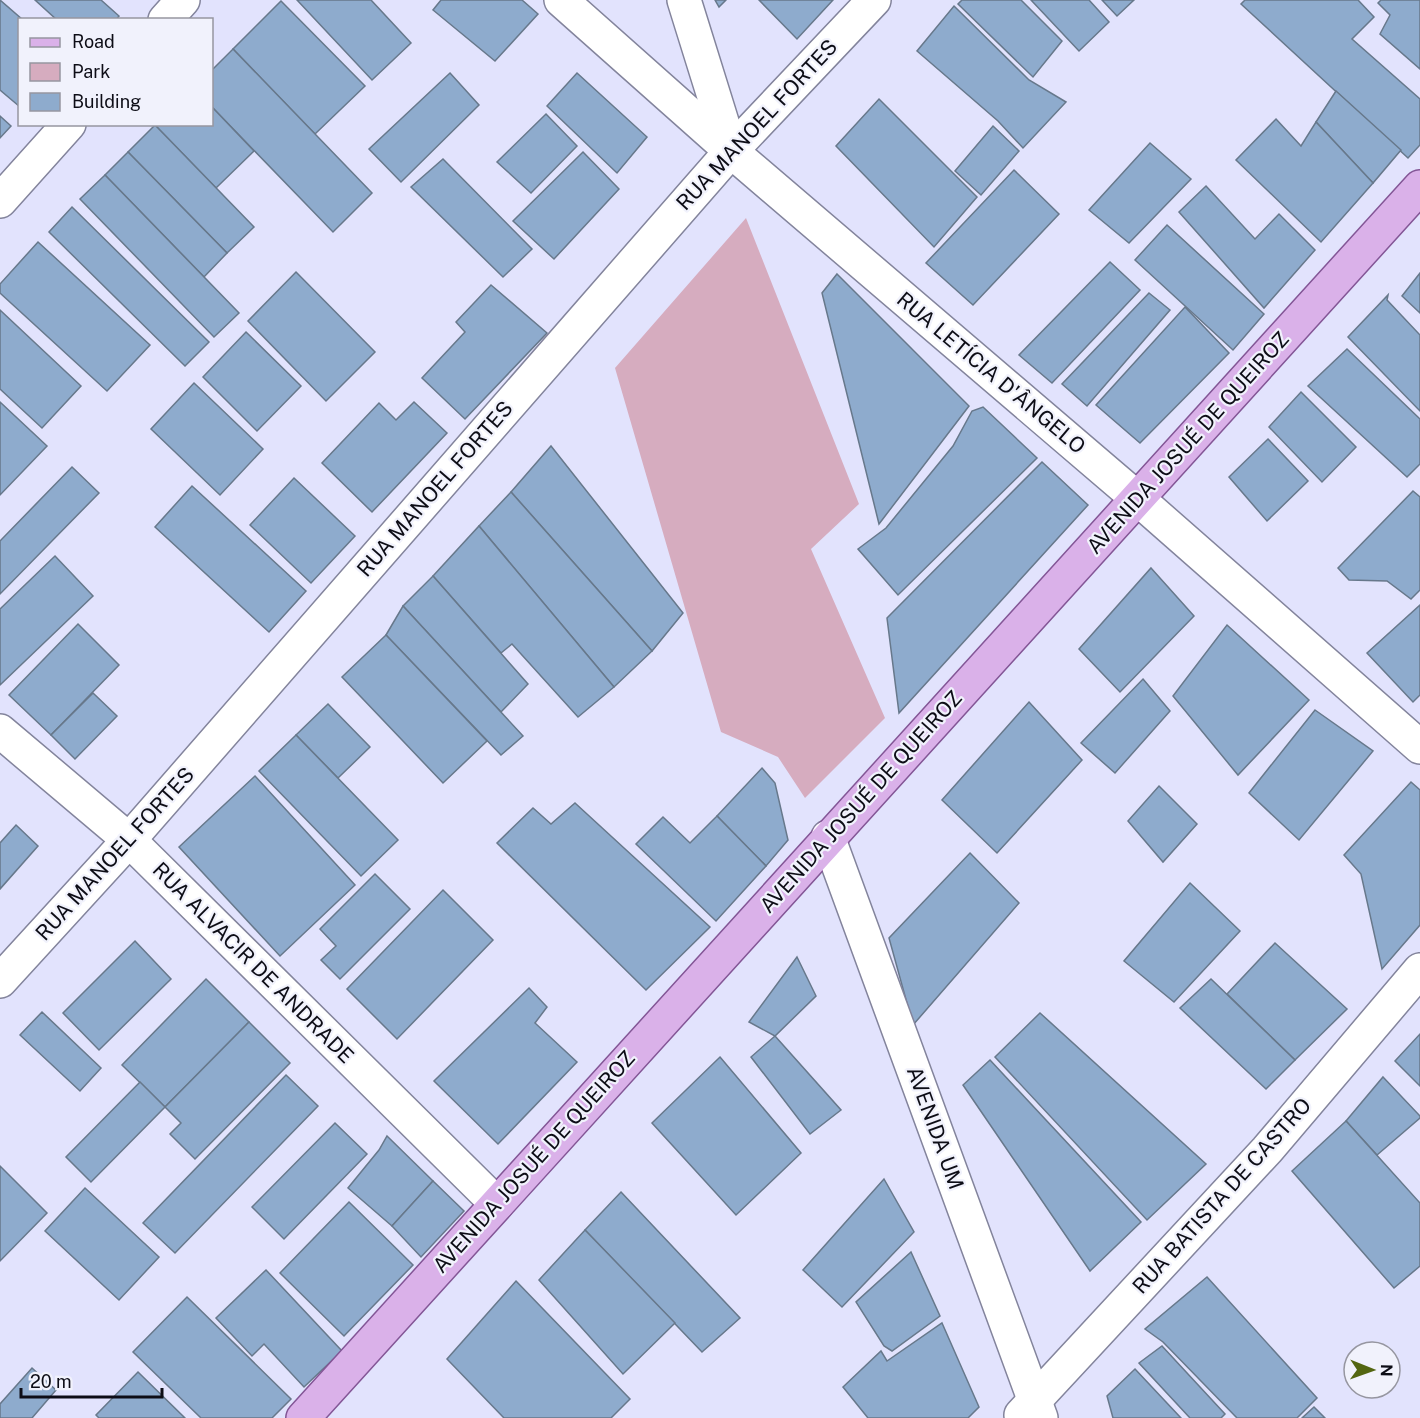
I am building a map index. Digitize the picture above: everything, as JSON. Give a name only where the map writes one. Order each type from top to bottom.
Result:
[{"type":"main road","name":"AVENIDA JOSUÉ DE QUEIROZ","points":[[303,1418],[1420,187]]},
{"type":"street","points":[[167,18],[183,0]]},
{"type":"street","name":"RUA LETÍCIA D'ÂNGELO","points":[[561,0],[731,151],[1138,499],[1420,747]]},
{"type":"street","points":[[684,0],[731,151]]},
{"type":"street","name":"RUA MANOEL FORTES","points":[[0,981],[129,840],[731,151],[874,0]]},
{"type":"street","points":[[0,201],[67,126]]},
{"type":"street","name":"RUA ALVACIR DE ANDRADE","points":[[0,731],[129,840],[496,1204]]},
{"type":"street","name":"AVENIDA UM","points":[[828,837],[1031,1412]]},
{"type":"street","name":"RUA BATISTA DE CASTRO","points":[[1031,1412],[1267,1150],[1420,970]]},
{"type":"green space","points":[[746,218],[859,504],[811,549],[885,718],[805,798],[778,757],[721,732],[615,368]]},
{"type":"building","points":[[0,0],[21,18],[18,18],[18,105],[0,90]]},
{"type":"building","points":[[35,0],[101,0],[119,16],[118,18],[55,18]]},
{"type":"building","points":[[297,0],[371,0],[411,43],[372,80]]},
{"type":"building","points":[[441,0],[522,0],[538,14],[495,61],[433,10]]},
{"type":"building","points":[[715,0],[726,0],[719,7]]},
{"type":"building","points":[[759,0],[833,0],[797,39]]},
{"type":"building","points":[[962,0],[1021,0],[1062,41],[1033,77],[958,4]]},
{"type":"building","points":[[1031,0],[1089,0],[1109,22],[1079,51]]},
{"type":"building","points":[[1102,0],[1134,0],[1117,16]]},
{"type":"building","points":[[1245,0],[1358,0],[1374,17],[1352,39],[1420,99],[1420,145],[1408,158],[1241,4]]},
{"type":"building","points":[[1381,0],[1420,0],[1420,69],[1380,34],[1390,15],[1378,3]]},
{"type":"building","points":[[281,1],[365,86],[315,134],[233,49]]},
{"type":"building","points":[[954,6],[1029,80],[1066,102],[1023,148],[998,121],[917,51]]},
{"type":"building","points":[[233,49],[372,193],[333,232],[213,108],[213,69]]},
{"type":"building","points":[[450,73],[479,105],[401,182],[369,149]]},
{"type":"building","points":[[577,73],[647,137],[617,173],[547,106]]},
{"type":"building","points":[[1336,91],[1401,150],[1373,183],[1316,122]]},
{"type":"building","points":[[879,99],[977,197],[934,247],[836,146]]},
{"type":"building","points":[[213,108],[254,151],[216,188],[156,126],[213,126]]},
{"type":"building","points":[[546,114],[577,146],[531,193],[497,162]]},
{"type":"building","points":[[0,116],[11,126],[0,138]]},
{"type":"building","points":[[1276,119],[1301,146],[1316,122],[1373,183],[1321,242],[1236,160]]},
{"type":"building","points":[[156,126],[254,227],[227,253],[128,152]]},
{"type":"building","points":[[993,126],[1019,151],[981,195],[955,171]]},
{"type":"building","points":[[1150,143],[1191,179],[1129,243],[1089,210]]},
{"type":"building","points":[[128,152],[227,253],[204,277],[105,175]]},
{"type":"building","points":[[583,152],[619,189],[554,259],[513,221]]},
{"type":"building","points":[[443,159],[532,249],[503,277],[411,187]]},
{"type":"building","points":[[1014,170],[1059,214],[973,305],[926,263]]},
{"type":"building","points":[[105,175],[239,313],[214,337],[80,199]]},
{"type":"building","points":[[1206,186],[1255,239],[1279,214],[1315,250],[1264,308],[1179,212]]},
{"type":"building","points":[[72,207],[209,342],[185,366],[49,232]]},
{"type":"building","points":[[1167,225],[1264,314],[1233,350],[1135,260]]},
{"type":"building","points":[[38,242],[150,345],[107,391],[0,293],[0,284]]},
{"type":"building","points":[[1110,262],[1140,290],[1052,383],[1019,355]]},
{"type":"building","points":[[296,272],[375,352],[326,401],[248,321]]},
{"type":"building","points":[[1420,273],[1420,313],[1402,296]]},
{"type":"building","points":[[837,274],[969,406],[879,524],[822,293]]},
{"type":"building","points":[[491,285],[547,333],[465,419],[422,378],[465,332],[456,322]]},
{"type":"building","points":[[1149,293],[1170,310],[1087,406],[1062,384]]},
{"type":"building","points":[[1388,295],[1387,300],[1420,335],[1420,411],[1348,337]]},
{"type":"building","points":[[1185,307],[1229,353],[1140,443],[1096,405]]},
{"type":"building","points":[[0,310],[81,386],[42,428],[0,389]]},
{"type":"building","points":[[246,332],[301,386],[257,431],[203,377]]},
{"type":"building","points":[[1347,349],[1420,419],[1420,464],[1407,477],[1308,386]]},
{"type":"building","points":[[194,383],[263,449],[220,495],[151,429]]},
{"type":"building","points":[[1301,392],[1356,447],[1322,482],[1269,427]]},
{"type":"building","points":[[0,402],[47,446],[0,495]]},
{"type":"building","points":[[414,402],[447,433],[372,512],[322,463],[379,403],[396,420]]},
{"type":"building","points":[[983,407],[1037,458],[898,595],[858,549],[886,528],[953,446],[972,411]]},
{"type":"building","points":[[1268,439],[1308,481],[1267,521],[1229,477]]},
{"type":"building","points":[[551,446],[683,613],[652,651],[511,492]]},
{"type":"building","points":[[1042,462],[1088,505],[899,713],[887,618]]},
{"type":"building","points":[[72,467],[99,493],[0,594],[0,541]]},
{"type":"building","points":[[294,478],[355,536],[311,583],[250,525]]},
{"type":"building","points":[[192,486],[306,591],[269,632],[155,527]]},
{"type":"building","points":[[1413,491],[1420,497],[1420,590],[1411,599],[1387,581],[1349,580],[1338,568]]},
{"type":"building","points":[[511,492],[652,651],[614,687],[479,526]]},
{"type":"building","points":[[479,526],[614,687],[578,717],[512,644],[501,653],[433,576]]},
{"type":"building","points":[[55,556],[93,596],[0,685],[0,609]]},
{"type":"building","points":[[1151,568],[1194,616],[1120,692],[1079,649]]},
{"type":"building","points":[[433,576],[528,684],[501,712],[403,606]]},
{"type":"building","points":[[1420,605],[1420,695],[1413,702],[1367,653]]},
{"type":"building","points":[[403,606],[523,736],[501,755],[386,635]]},
{"type":"building","points":[[78,624],[119,665],[51,735],[9,695]]},
{"type":"building","points":[[1227,625],[1309,700],[1238,775],[1173,696]]},
{"type":"building","points":[[386,635],[487,741],[443,783],[342,677]]},
{"type":"building","points":[[1143,679],[1170,711],[1115,773],[1081,743]]},
{"type":"building","points":[[93,693],[117,716],[75,759],[51,735]]},
{"type":"building","points":[[1029,702],[1082,760],[997,853],[942,800]]},
{"type":"building","points":[[328,704],[370,747],[338,778],[296,735]]},
{"type":"building","points":[[1315,710],[1373,751],[1299,840],[1249,793]]},
{"type":"building","points":[[296,735],[398,840],[361,876],[259,771]]},
{"type":"building","points":[[762,768],[775,783],[788,840],[766,866],[717,816]]},
{"type":"building","points":[[255,776],[355,885],[280,956],[179,847]]},
{"type":"building","points":[[1411,782],[1420,790],[1420,925],[1382,969],[1361,874],[1344,855]]},
{"type":"building","points":[[1159,786],[1197,824],[1163,862],[1128,821]]},
{"type":"building","points":[[575,803],[710,927],[646,990],[497,843],[533,808],[551,824]]},
{"type":"building","points":[[717,816],[766,866],[716,921],[636,844],[663,817],[690,843]]},
{"type":"building","points":[[16,825],[38,846],[0,889],[0,843]]},
{"type":"building","points":[[970,853],[1019,903],[913,1025],[889,938]]},
{"type":"building","points":[[375,874],[410,909],[340,979],[321,960],[336,946],[320,929]]},
{"type":"building","points":[[1190,883],[1240,931],[1174,1002],[1124,961]]},
{"type":"building","points":[[443,890],[493,940],[397,1039],[347,989]]},
{"type":"building","points":[[135,941],[171,979],[99,1050],[63,1013]]},
{"type":"building","points":[[1275,943],[1347,1009],[1295,1060],[1227,994]]},
{"type":"building","points":[[797,957],[816,996],[775,1036],[749,1022]]},
{"type":"building","points":[[206,979],[249,1022],[165,1107],[122,1065]]},
{"type":"building","points":[[1211,979],[1295,1060],[1266,1089],[1180,1008]]},
{"type":"building","points":[[529,988],[547,1007],[535,1023],[577,1062],[498,1144],[434,1081]]},
{"type":"building","points":[[42,1012],[101,1068],[80,1091],[20,1035]]},
{"type":"building","points":[[1040,1013],[1206,1164],[1147,1220],[995,1057]]},
{"type":"building","points":[[249,1022],[290,1063],[195,1159],[170,1134],[181,1123],[165,1107]]},
{"type":"building","points":[[1420,1034],[1420,1086],[1395,1061]]},
{"type":"building","points":[[775,1036],[841,1110],[810,1134],[751,1057]]},
{"type":"building","points":[[720,1057],[801,1153],[736,1215],[652,1123]]},
{"type":"building","points":[[990,1060],[1141,1222],[1090,1271],[963,1085]]},
{"type":"building","points":[[286,1075],[318,1106],[175,1253],[143,1223]]},
{"type":"building","points":[[1383,1077],[1420,1118],[1377,1155],[1346,1121]]},
{"type":"building","points":[[140,1082],[165,1107],[91,1182],[66,1157]]},
{"type":"building","points":[[1346,1121],[1420,1203],[1420,1266],[1394,1288],[1292,1171]]},
{"type":"building","points":[[335,1123],[367,1154],[284,1239],[252,1207]]},
{"type":"building","points":[[387,1136],[433,1181],[392,1226],[348,1188],[379,1150]]},
{"type":"building","points":[[0,1166],[47,1213],[0,1261]]},
{"type":"building","points":[[884,1179],[914,1232],[842,1307],[803,1270]]},
{"type":"building","points":[[433,1181],[464,1211],[421,1257],[392,1226]]},
{"type":"building","points":[[85,1188],[159,1257],[119,1300],[45,1231]]},
{"type":"building","points":[[621,1192],[740,1318],[702,1352],[585,1230]]},
{"type":"building","points":[[349,1202],[413,1265],[344,1336],[280,1273]]},
{"type":"building","points":[[585,1230],[675,1323],[623,1374],[539,1280]]},
{"type":"building","points":[[911,1252],[940,1316],[892,1351],[884,1346],[856,1302]]},
{"type":"building","points":[[266,1270],[342,1351],[304,1387],[264,1344],[252,1356],[216,1318]]},
{"type":"building","points":[[1207,1277],[1317,1398],[1297,1418],[1237,1418],[1163,1342],[1145,1329]]},
{"type":"building","points":[[516,1281],[630,1399],[611,1418],[504,1418],[447,1359]]},
{"type":"building","points":[[187,1297],[291,1399],[272,1418],[201,1418],[133,1352]]},
{"type":"building","points":[[942,1323],[979,1407],[968,1418],[868,1418],[843,1387],[881,1351],[887,1361]]},
{"type":"building","points":[[1162,1346],[1225,1414],[1221,1418],[1190,1418],[1139,1363]]},
{"type":"building","points":[[32,1368],[56,1390],[32,1418],[0,1418],[0,1404]]},
{"type":"building","points":[[1135,1369],[1181,1418],[1113,1418],[1107,1396]]},
{"type":"building","points":[[138,1372],[185,1418],[99,1418],[96,1415]]},
{"type":"building","points":[[1314,1407],[1325,1418],[1302,1418]]}]
